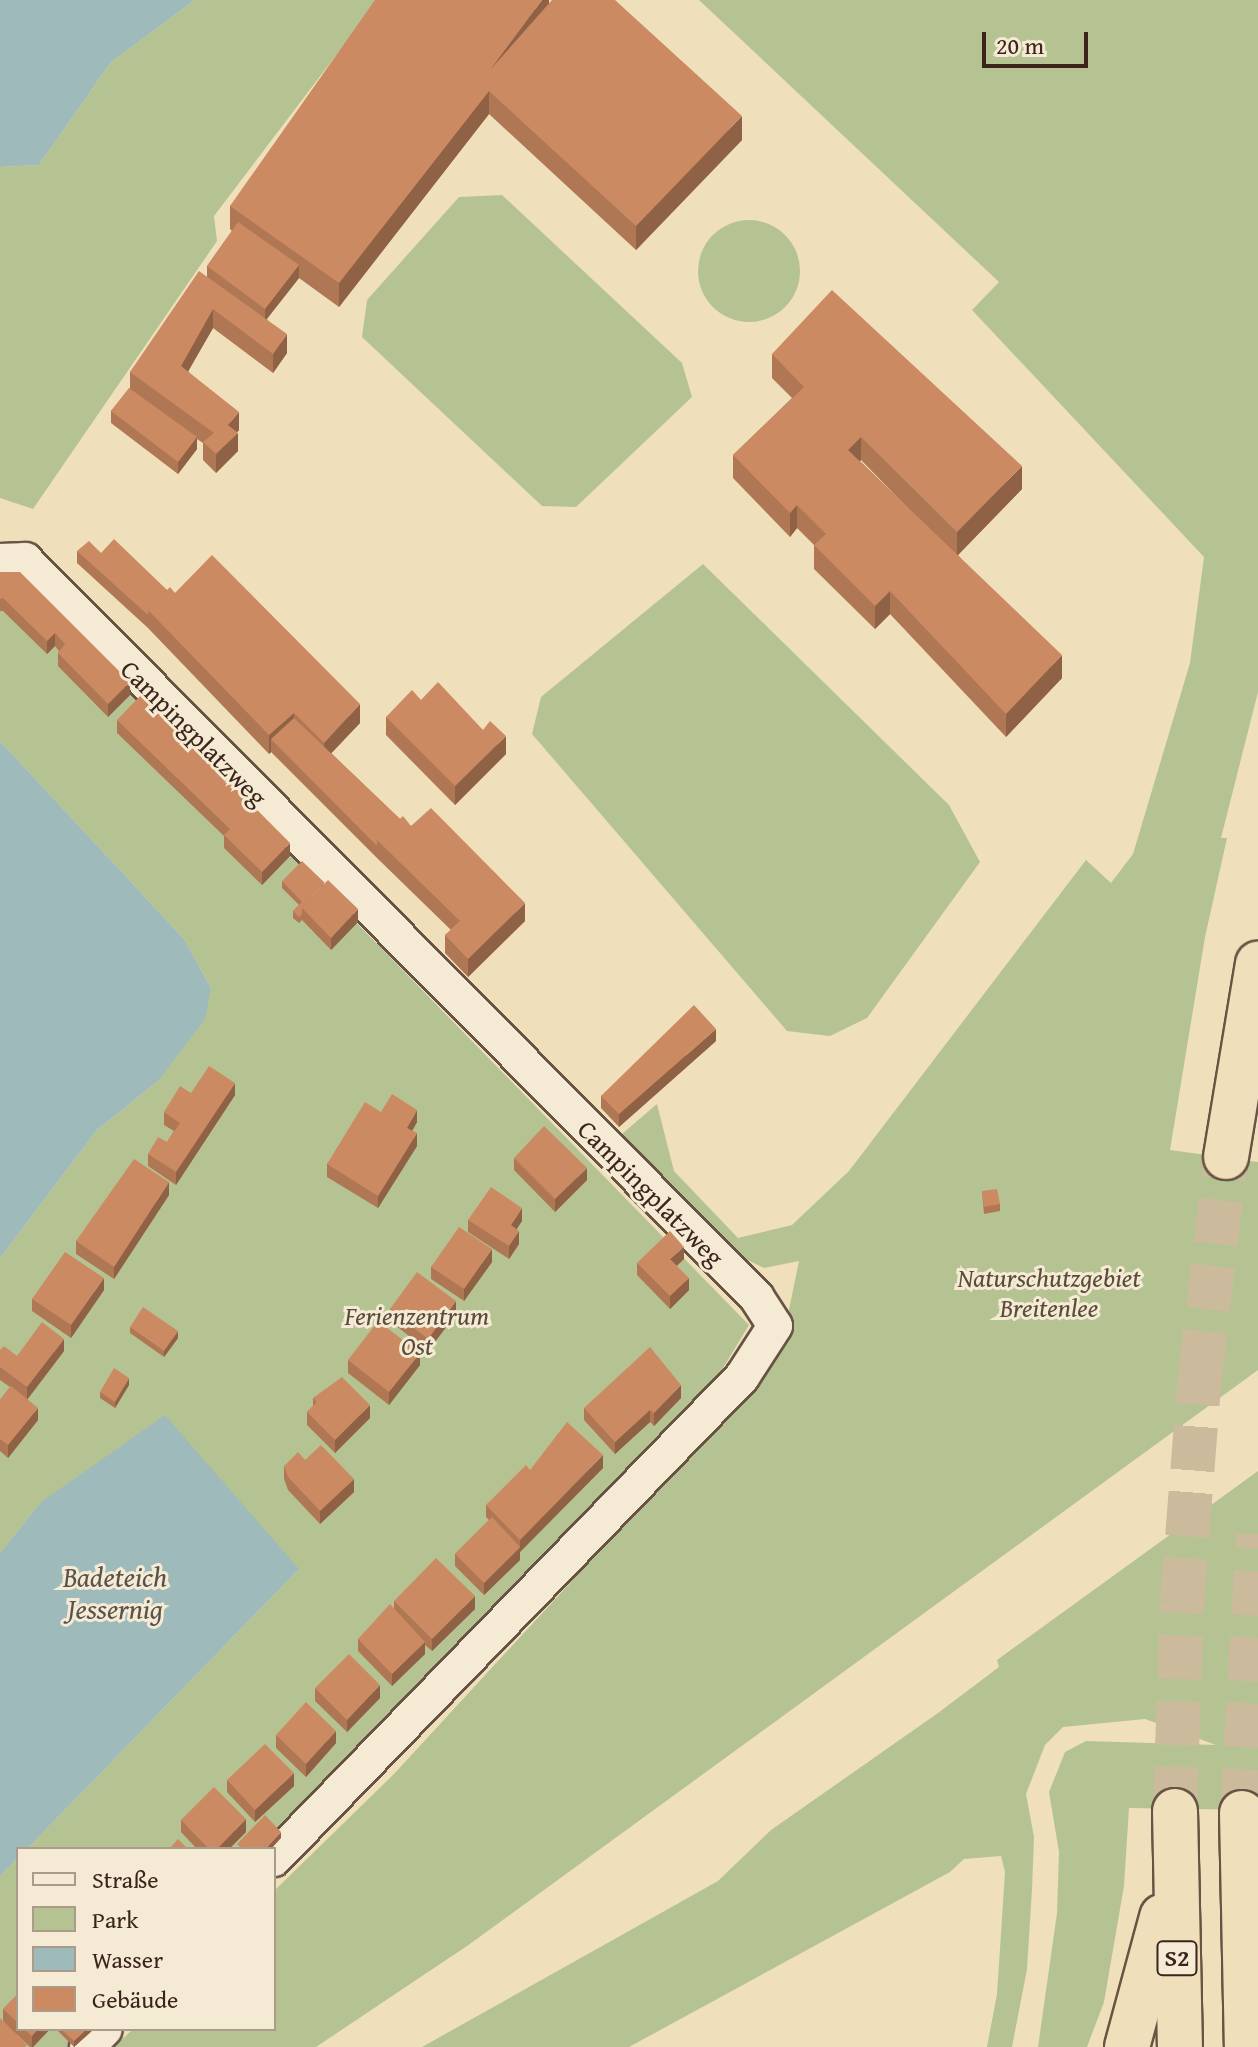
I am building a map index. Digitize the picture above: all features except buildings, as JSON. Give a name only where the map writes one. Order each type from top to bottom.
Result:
[{"type":"highway","points":[[1226,1157],[1258,964]]},
{"type":"highway","name":"S2","points":[[1175,1811],[1180,2047]]},
{"type":"highway","points":[[1242,1813],[1247,2047]]},
{"type":"highway","points":[[1127,2047],[1175,1868]]},
{"type":"street","name":"Campingplatzweg","points":[[12,560],[757,1298],[775,1326],[742,1377],[276,1857]]},
{"type":"street","points":[[87,2047],[103,2031]]},
{"type":"green space","points":[[195,0],[378,0],[214,216],[217,241],[33,509],[0,498],[0,167],[39,165],[111,62]]},
{"type":"green space","name":"Naturschutzgebiet Breitenlee","points":[[699,0],[1258,0],[1258,692],[1221,838],[1227,838],[1205,937],[1170,1150],[1258,1162],[1258,1370],[467,1946],[316,2047],[114,2047],[131,2031],[276,2031],[276,1889],[394,1774],[686,1457],[784,1334],[799,1261],[764,1268],[725,1249],[616,1139],[657,1104],[674,1171],[738,1238],[792,1225],[849,1171],[1086,860],[1111,883],[1133,854],[1190,663],[1204,557],[972,310],[999,282]]},
{"type":"green space","points":[[502,195],[682,363],[692,397],[576,507],[542,506],[362,337],[367,300],[459,197]]},
{"type":"green space","points":[[749,220],[769,223],[792,242],[797,251],[800,271],[797,291],[778,314],[769,319],[749,322],[729,319],[706,300],[701,291],[698,271],[701,251],[720,228],[729,223]]},
{"type":"green space","points":[[703,564],[949,805],[980,862],[867,1018],[830,1036],[787,1031],[532,734],[541,697]]},
{"type":"green space","name":"Ferienzentrum Ost","points":[[0,581],[23,581],[749,1325],[720,1373],[264,1847],[29,1847],[299,1569],[40,1503],[0,1553],[0,1258],[97,1130],[158,1081],[211,988],[184,939],[0,741]]},
{"type":"green space","points":[[1258,1471],[1258,1810],[1129,1808],[1124,1886],[1104,2002],[1087,2047],[1038,2047],[1057,1913],[1059,1852],[1049,1792],[1065,1752],[1086,1741],[1216,1745],[1145,1719],[1063,1727],[1045,1745],[1026,1794],[1034,1837],[1032,1889],[1027,1969],[1012,2047],[987,2047],[997,1994],[1005,1872],[1001,1856],[964,1859],[950,1872],[629,2047],[422,2047],[718,1881],[771,1830],[938,1713],[999,1667],[997,1660]]},
{"type":"green space","points":[[16,1860],[16,2031],[87,2031],[72,2047],[0,2047],[0,1876]]},
{"type":"water","points":[[0,0],[195,0],[111,62],[39,165],[0,167]]},
{"type":"water","points":[[0,741],[184,939],[211,988],[205,1019],[158,1081],[97,1130],[0,1258]]},
{"type":"water","name":"Badeteich Jessernig","points":[[165,1415],[299,1569],[29,1847],[16,1847],[16,1860],[0,1876],[0,1553],[40,1503]]},
{"type":"tunnel","points":[[1175,1811],[1182,1602],[1200,1375],[1226,1157]]},
{"type":"tunnel","points":[[1242,1813],[1258,1534]]}]
